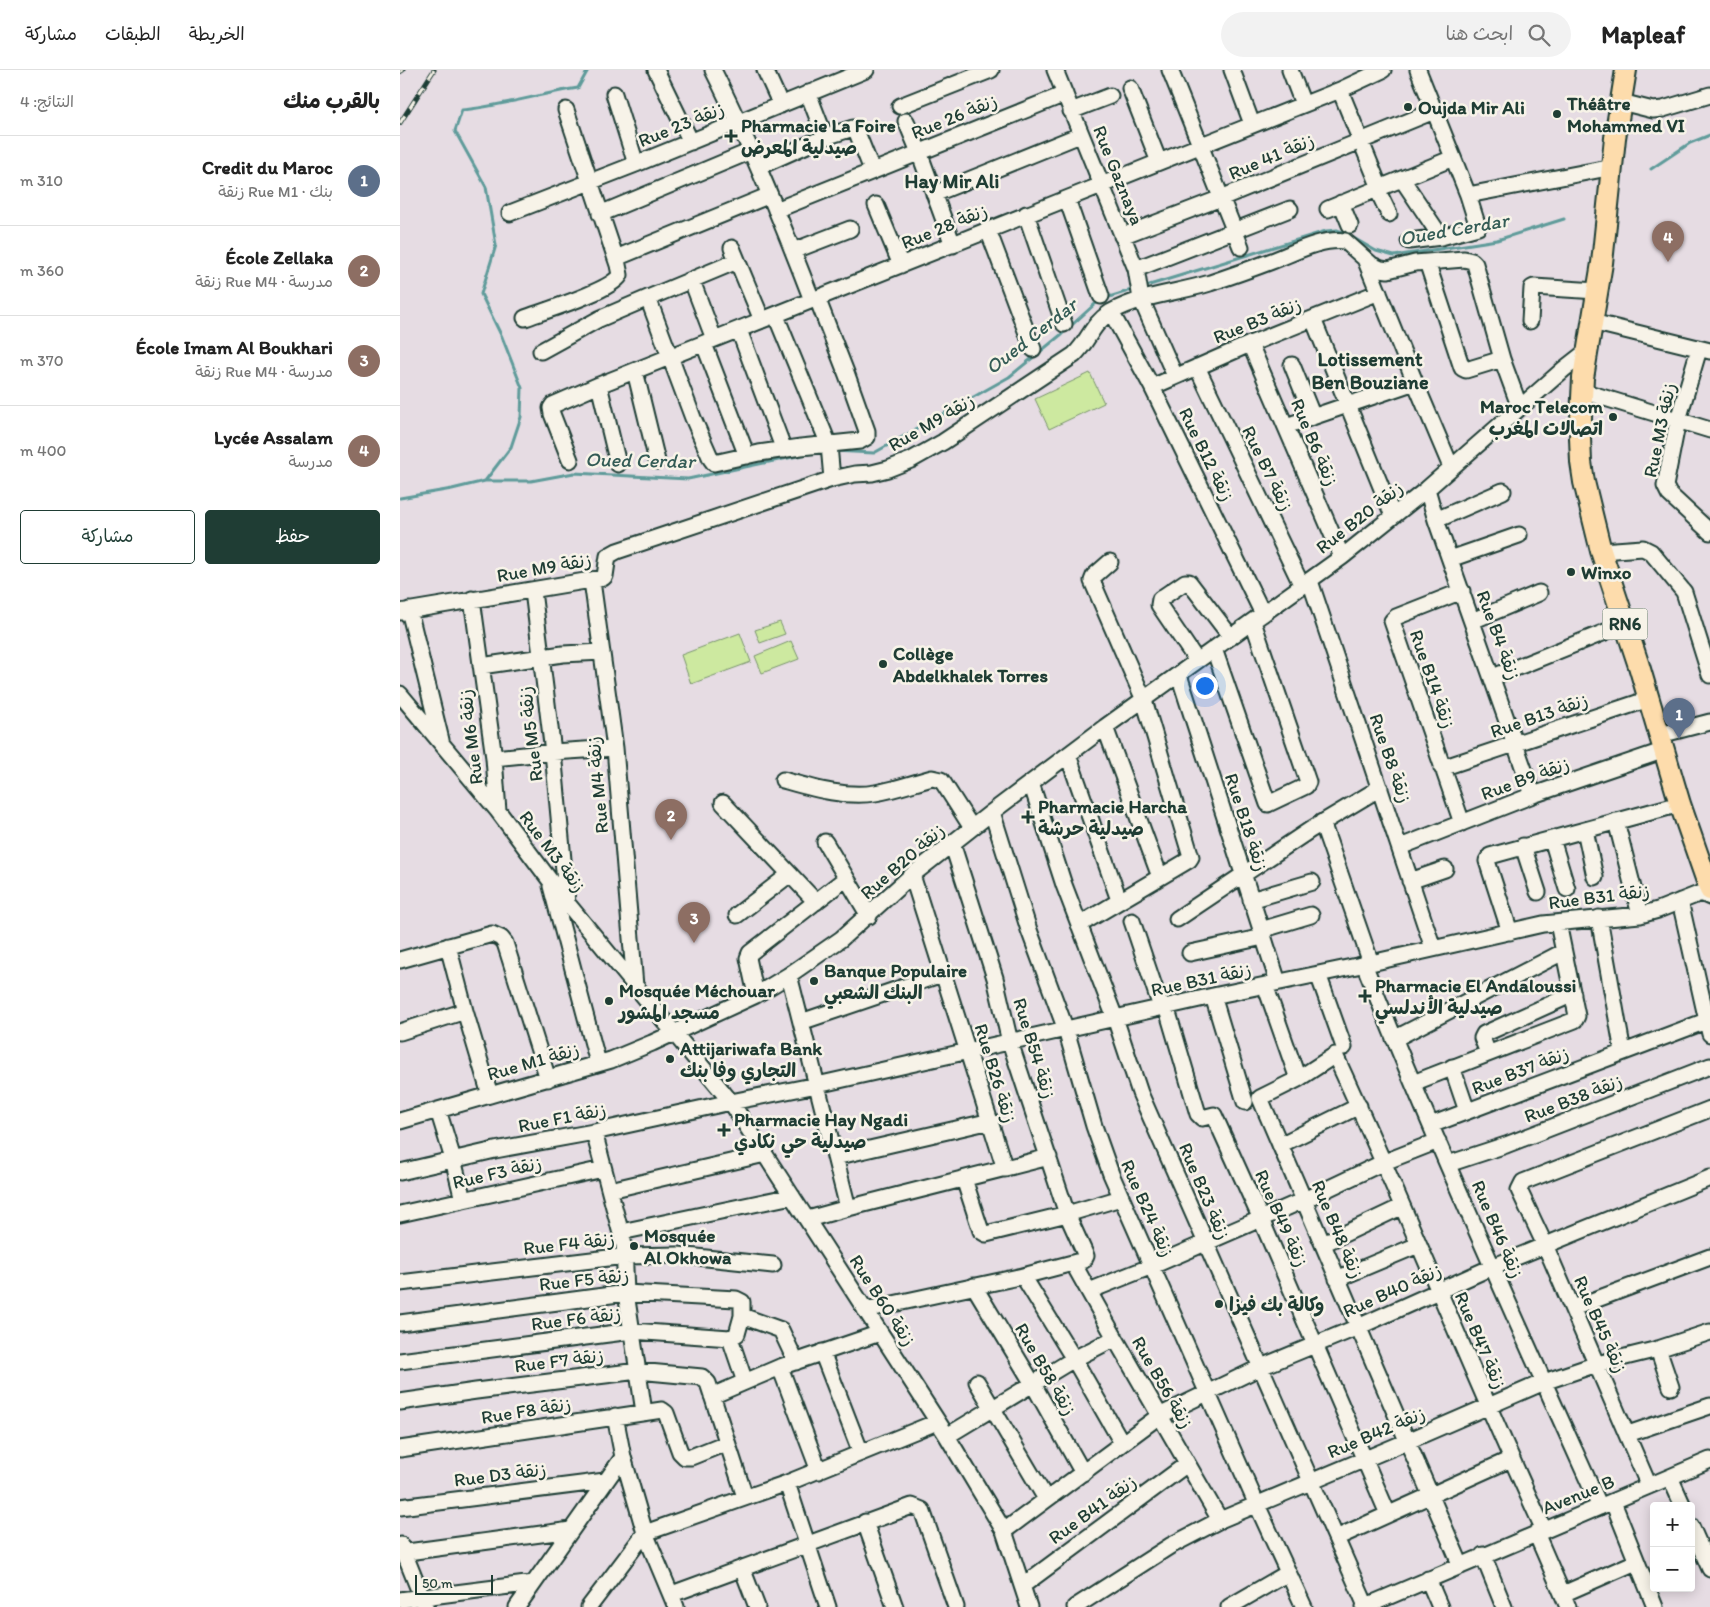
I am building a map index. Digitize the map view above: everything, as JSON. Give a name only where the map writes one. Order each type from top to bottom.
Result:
[{"type":"main road","name":"RN6","points":[[1626,70],[1605,239],[1582,391],[1581,462],[1601,552],[1663,742],[1680,804],[1707,888]]},
{"type":"street","points":[[656,70],[691,142]]},
{"type":"street","points":[[648,298],[693,418],[713,463],[784,450],[830,452],[862,441],[868,435],[847,375],[815,299],[739,122],[713,70]]},
{"type":"street","points":[[765,70],[782,105]]},
{"type":"street","name":"Rue 23 زنقة","points":[[510,213],[808,94],[829,77],[866,70]]},
{"type":"street","points":[[900,106],[991,70]]},
{"type":"street","name":"Rue Gaznaya","points":[[1055,70],[1122,236],[1139,287],[1175,376]]},
{"type":"street","points":[[1170,70],[1241,247]]},
{"type":"street","points":[[1232,70],[1252,124]]},
{"type":"street","points":[[1290,70],[1303,104]]},
{"type":"street","name":"Rue 28 زنقة","points":[[570,460],[550,410],[553,405],[1026,214],[1340,90],[1366,73],[1383,70]]},
{"type":"street","points":[[1410,241],[1441,237],[1478,227],[1468,195],[1418,70]]},
{"type":"street","points":[[1130,88],[1160,162]]},
{"type":"street","points":[[1340,90],[1388,214]]},
{"type":"street","points":[[614,94],[636,164]]},
{"type":"street","points":[[808,94],[826,137]]},
{"type":"street","name":"Rue 26 زنقة","points":[[776,210],[1064,94]]},
{"type":"street","points":[[1621,102],[1652,110],[1663,109],[1710,95]]},
{"type":"street","points":[[1071,111],[1110,96]]},
{"type":"street","points":[[525,318],[590,294],[619,278],[620,272],[616,258],[589,183],[566,110]]},
{"type":"street","name":"Rue 41 زنقة","points":[[1122,236],[1221,198],[1434,111]]},
{"type":"street","points":[[906,121],[953,245]]},
{"type":"street","points":[[758,167],[826,137],[853,128],[856,130],[872,170]]},
{"type":"street","points":[[934,194],[1080,135]]},
{"type":"street","points":[[600,214],[751,151]]},
{"type":"street","points":[[1350,226],[1334,206],[1453,158]]},
{"type":"street","points":[[1468,195],[1612,174]]},
{"type":"street","points":[[1402,178],[1441,237]]},
{"type":"street","points":[[616,258],[770,195]]},
{"type":"street","points":[[1067,199],[1101,296]]},
{"type":"street","points":[[876,205],[901,265]]},
{"type":"street","points":[[1139,287],[1235,231],[1290,209]]},
{"type":"street","points":[[1026,214],[1064,324]]},
{"type":"street","points":[[793,251],[850,229]]},
{"type":"street","points":[[988,230],[1033,349]]},
{"type":"street","name":"Rue M9 زنقة","points":[[404,611],[533,591],[605,577],[607,557],[610,554],[832,479],[888,469],[911,460],[943,442],[1074,355],[1082,348],[1094,326],[1139,287],[1208,283],[1329,242],[1345,241],[1376,267],[1388,270],[1415,263],[1464,259],[1472,261],[1502,359]]},
{"type":"street","points":[[541,351],[599,319],[692,281],[734,255],[769,318],[830,452],[832,479]]},
{"type":"street","points":[[1365,259],[1451,467]]},
{"type":"street","points":[[1427,262],[1462,368],[1466,370],[1502,359],[1520,408]]},
{"type":"street","points":[[692,281],[709,341],[747,456]]},
{"type":"street","points":[[1530,321],[1532,288],[1534,287],[1597,291]]},
{"type":"street","name":"Rue B3 زنقة","points":[[1152,387],[1197,366],[1379,292]]},
{"type":"street","points":[[590,294],[599,319]]},
{"type":"street","name":"Rue B12 زنقة","points":[[1111,312],[1152,387],[1258,618],[1308,782],[1306,786],[1268,804],[1214,648]]},
{"type":"street","points":[[1313,319],[1393,516]]},
{"type":"street","points":[[1592,322],[1705,350]]},
{"type":"street","points":[[739,330],[784,450]]},
{"type":"street","name":"Rue B6 زنقة","points":[[1250,344],[1342,557]]},
{"type":"street","name":"Rue M3 زنقة","points":[[1705,350],[1678,420],[1665,486],[1668,494],[1710,532]]},
{"type":"street","name":"Rue B20 زنقة","points":[[674,1032],[756,995],[841,939],[912,876],[992,812],[1105,727],[1342,557],[1426,489],[1587,351]]},
{"type":"street","points":[[1292,365],[1313,417]]},
{"type":"street","name":"Rue B7 زنقة","points":[[1197,366],[1306,584]]},
{"type":"street","points":[[635,371],[657,461]]},
{"type":"street","points":[[1286,426],[1415,382]]},
{"type":"street","points":[[599,385],[618,464]]},
{"type":"street","points":[[1582,391],[1710,430]]},
{"type":"street","name":"Rue B4 زنقة","points":[[1426,489],[1533,795]]},
{"type":"street","points":[[1436,520],[1503,491]]},
{"type":"street","points":[[1450,559],[1519,534]]},
{"type":"street","points":[[1601,552],[1643,548],[1651,552],[1684,592],[1710,675]]},
{"type":"street","points":[[1079,925],[1189,860],[1191,854],[1144,700],[1092,581],[1094,576],[1110,562]]},
{"type":"street","name":"Rue M4 زنقة","points":[[592,580],[615,748],[635,986]]},
{"type":"street","points":[[1198,661],[1159,605],[1160,599],[1185,582],[1189,582],[1231,637]]},
{"type":"street","name":"Rue B8 زنقة","points":[[1306,584],[1380,788],[1433,948]]},
{"type":"street","name":"Rue M5 زنقة","points":[[533,591],[553,752],[567,903]]},
{"type":"street","name":"Rue B14 زنقة","points":[[1462,591],[1396,617],[1392,621],[1462,823]]},
{"type":"street","points":[[1472,620],[1538,593]]},
{"type":"street","name":"Rue M6 زنقة","points":[[472,599],[494,758],[498,811]]},
{"type":"street","points":[[404,611],[442,742]]},
{"type":"street","points":[[1493,677],[1625,624]]},
{"type":"street","points":[[481,666],[563,654],[602,652]]},
{"type":"street","name":"Rue B18 زنقة","points":[[1179,675],[1262,934],[1272,984],[1298,1079]]},
{"type":"street","name":"Rue M3 زنقة","points":[[400,694],[498,811],[567,903],[674,1032]]},
{"type":"street","name":"Rue B13 زنقة","points":[[1442,768],[1649,699]]},
{"type":"street","points":[[1663,742],[1710,722]]},
{"type":"street","points":[[1105,727],[1160,877]]},
{"type":"street","name":"Rue B9 زنقة","points":[[1400,847],[1663,742]]},
{"type":"street","points":[[494,758],[615,748]]},
{"type":"street","points":[[1068,756],[1119,900]]},
{"type":"street","points":[[783,780],[814,789],[865,794],[882,792],[932,778],[936,779],[944,784],[972,828]]},
{"type":"street","name":"Rue B23 زنقة","points":[[1031,783],[1079,925],[1115,1018],[1140,1093],[1336,1538],[1371,1606]]},
{"type":"street","points":[[1177,919],[1322,822],[1380,788]]},
{"type":"street","points":[[723,803],[816,902]]},
{"type":"street","points":[[1510,932],[1487,861],[1490,856],[1680,804]]},
{"type":"street","name":"Rue B24 زنقة","points":[[992,812],[1030,930],[1066,1030],[1105,1158],[1256,1505],[1304,1607]]},
{"type":"street","points":[[1616,821],[1640,915]]},
{"type":"street","name":"Rue B46 زنقة","points":[[1322,822],[1367,964],[1394,1039],[1492,1267],[1544,1382],[1636,1562],[1653,1606]]},
{"type":"street","points":[[1585,830],[1595,877]]},
{"type":"street","points":[[1552,839],[1567,889]]},
{"type":"street","points":[[825,842],[845,879],[869,916]]},
{"type":"street","name":"Rue B54 زنقة","points":[[952,843],[995,978],[1010,1042],[1067,1214],[1086,1256],[1078,1262]]},
{"type":"street","points":[[1524,846],[1538,892]]},
{"type":"street","points":[[1410,881],[1445,869]]},
{"type":"street","points":[[737,914],[790,874]]},
{"type":"street","name":"Rue B26 زنقة","points":[[912,876],[945,973],[1005,1168]]},
{"type":"street","points":[[549,879],[598,1063]]},
{"type":"street","points":[[756,995],[748,955],[845,879]]},
{"type":"street","points":[[1251,900],[1312,882]]},
{"type":"street","name":"Rue B31 زنقة","points":[[732,1102],[817,1085],[1543,924],[1640,915],[1680,901],[1707,888]]},
{"type":"street","points":[[1680,901],[1708,1027]]},
{"type":"street","points":[[1190,953],[1262,934],[1311,915]]},
{"type":"street","points":[[1599,918],[1623,1052]]},
{"type":"street","points":[[1132,921],[1164,1007]]},
{"type":"street","points":[[1413,1082],[1573,1022],[1577,1016],[1558,922]]},
{"type":"street","points":[[400,960],[492,934],[501,938],[505,943],[548,1079]]},
{"type":"street","points":[[448,946],[490,1094]]},
{"type":"street","points":[[1394,1039],[1563,952]]},
{"type":"street","points":[[801,1022],[945,973]]},
{"type":"street","name":"Rue B47 زنقة","points":[[1318,974],[1340,1051],[1359,1106],[1511,1459],[1566,1600]]},
{"type":"street","points":[[789,975],[848,1208]]},
{"type":"street","points":[[1488,1053],[1482,1038],[1484,1034],[1573,994]]},
{"type":"street","points":[[1213,996],[1245,1102]]},
{"type":"street","name":"Rue B49 زنقة","points":[[1164,1007],[1198,1114],[1202,1118],[1214,1115],[1316,1345],[1388,1514]]},
{"type":"street","points":[[400,1032],[465,1011]]},
{"type":"street","name":"Rue B37 زنقة","points":[[1431,1125],[1623,1052],[1708,1027]]},
{"type":"street","name":"Rue M1 زنقة","points":[[400,1121],[598,1063],[625,1054],[674,1032]]},
{"type":"street","name":"Rue B60 زنقة","points":[[674,1032],[732,1102],[946,1436],[1004,1531],[1029,1607]]},
{"type":"street","name":"Rue B48 زنقة","points":[[1340,1051],[1298,1079],[1260,1098],[1461,1566]]},
{"type":"street","name":"Rue B38 زنقة","points":[[1448,1164],[1516,1141],[1710,1066]]},
{"type":"street","points":[[1452,1067],[1467,1111]]},
{"type":"street","name":"Rue F1 زنقة","points":[[400,1172],[454,1159],[594,1132],[732,1102]]},
{"type":"street","points":[[1280,1145],[1359,1106]]},
{"type":"street","name":"Rue B45 زنقة","points":[[1649,1486],[1573,1308],[1519,1190],[1520,1185],[1526,1181],[1710,1109]]},
{"type":"street","points":[[438,1110],[454,1159],[463,1200]]},
{"type":"street","points":[[835,1157],[991,1121]]},
{"type":"street","points":[[594,1132],[621,1232],[625,1256],[626,1292],[638,1371],[651,1411],[662,1410],[666,1413],[680,1452],[685,1457],[691,1457],[726,1443]]},
{"type":"street","points":[[1089,1292],[1260,1217],[1304,1200],[1382,1163],[1438,1141]]},
{"type":"street","points":[[610,1190],[765,1154]]},
{"type":"street","points":[[808,1219],[1049,1157]]},
{"type":"street","name":"Rue F3 زنقة","points":[[400,1214],[603,1169]]},
{"type":"street","name":"Rue B40 زنقة","points":[[1004,1531],[1159,1416],[1261,1367],[1358,1328],[1492,1267],[1710,1178]]},
{"type":"street","points":[[964,1179],[981,1231],[984,1233],[1067,1214],[1121,1198]]},
{"type":"street","points":[[621,1232],[792,1196]]},
{"type":"street","points":[[1323,1244],[1401,1207]]},
{"type":"street","points":[[1338,1279],[1418,1245]]},
{"type":"street","name":"Rue F4 زنقة","points":[[400,1283],[625,1256],[678,1255],[773,1264]]},
{"type":"street","points":[[1573,1308],[1710,1257]]},
{"type":"street","points":[[865,1310],[1023,1276],[1078,1262]]},
{"type":"street","name":"Rue B56 زنقة","points":[[1078,1262],[1089,1292],[1220,1520]]},
{"type":"street","points":[[1023,1276],[1074,1359],[1122,1443]]},
{"type":"street","name":"Rue B58 زنقة","points":[[974,1286],[1083,1472]]},
{"type":"street","name":"Rue F5 زنقة","points":[[400,1323],[626,1292],[738,1300],[742,1302],[742,1316]]},
{"type":"street","points":[[745,1382],[730,1338],[737,1334],[742,1316],[782,1330],[796,1362]]},
{"type":"street","name":"Rue F6 زنقة","points":[[400,1361],[632,1331],[730,1338]]},
{"type":"street","name":"Rue B42 زنقة","points":[[1075,1607],[1170,1546],[1220,1520],[1544,1382],[1597,1364],[1658,1349],[1710,1332]]},
{"type":"street","points":[[745,1497],[712,1396],[780,1367],[880,1333]]},
{"type":"street","points":[[946,1436],[1074,1359],[1115,1338]]},
{"type":"street","points":[[1658,1349],[1671,1387]]},
{"type":"street","points":[[822,1352],[861,1453]]},
{"type":"street","points":[[780,1367],[819,1470]]},
{"type":"street","name":"Rue F7 زنقة","points":[[400,1402],[476,1390],[638,1371],[702,1377],[708,1383],[712,1396]]},
{"type":"street","points":[[977,1382],[1046,1499]]},
{"type":"street","points":[[1628,1434],[1710,1406]]},
{"type":"street","name":"Rue F8 زنقة","points":[[400,1449],[651,1411]]},
{"type":"street","points":[[615,1416],[623,1457],[645,1533],[674,1601],[742,1568],[912,1506],[922,1510],[955,1607]]},
{"type":"street","points":[[589,1607],[645,1533],[787,1483],[937,1422]]},
{"type":"street","points":[[517,1607],[623,1457]]},
{"type":"street","points":[[1336,1538],[1511,1459]]},
{"type":"street","name":"Avenue B","points":[[1371,1606],[1428,1579],[1710,1460]]},
{"type":"street","name":"Rue B41 زنقة","points":[[1022,1586],[1187,1464]]},
{"type":"street","points":[[1670,1477],[1680,1502]]},
{"type":"street","name":"Rue D3 زنقة","points":[[400,1507],[605,1481]]},
{"type":"street","points":[[787,1483],[828,1607]]},
{"type":"street","points":[[865,1522],[895,1607]]},
{"type":"street","points":[[424,1602],[401,1550],[570,1530]]},
{"type":"street","points":[[1699,1533],[1710,1570]]},
{"type":"street","points":[[1483,1556],[1504,1607]]},
{"type":"street","points":[[1566,1600],[1636,1562]]},
{"type":"street","points":[[742,1568],[757,1607]]},
{"type":"street","points":[[1229,1607],[1288,1573]]},
{"type":"street","points":[[1428,1579],[1440,1607]]},
{"type":"street","points":[[400,1600],[424,1602],[534,1583]]},
{"type":"green space","points":[[1090,373],[1104,403],[1049,429],[1035,399]]},
{"type":"green space","points":[[780,622],[785,634],[760,643],[755,630]]},
{"type":"green space","points":[[740,633],[751,662],[691,684],[681,655]]},
{"type":"green space","points":[[791,641],[799,659],[762,673],[755,656]]},
{"type":"waterway","points":[[400,498],[485,481],[511,447],[521,417],[522,388],[502,337],[481,294],[496,245],[486,187],[455,131],[462,110],[492,106],[578,88],[588,70]]},
{"type":"waterway","name":"Oued Cerdar","points":[[1651,169],[1690,143],[1710,135]]},
{"type":"waterway","name":"Oued Cerdar","points":[[1143,287],[1326,231],[1337,230],[1376,251],[1394,256],[1497,240],[1564,219]]},
{"type":"waterway","name":"Oued Cerdar","points":[[833,451],[874,453],[1009,377],[1062,334],[1095,304],[1109,297],[1135,289]]},
{"type":"waterway","name":"Oued Cerdar","points":[[485,481],[531,481],[574,473],[688,479],[812,453]]},
{"type":"railway","points":[[400,123],[434,70]]},
{"type":"place","name":"Oujda Mir Ali","points":[[1408,107]]},
{"type":"place","name":"Théâtre Mohammed VI","points":[[1557,114]]},
{"type":"place","name":"Pharmacie La Foire صيدلية المعرض","points":[[731,136]]},
{"type":"place","name":"Lycée Assalam","points":[[1668,262]]},
{"type":"place","name":"Maroc Telecom اتصالات المغرب","points":[[1613,417]]},
{"type":"place","name":"Winxo","points":[[1571,572]]},
{"type":"place","name":"Collège Abdelkhalek Torres","points":[[883,664]]},
{"type":"place","name":"Credit du Maroc","points":[[1679,739]]},
{"type":"place","name":"Pharmacie Harcha صيدلية حرشة","points":[[1028,817]]},
{"type":"place","name":"École Zellaka","points":[[671,840]]},
{"type":"place","name":"École Imam Al Boukhari","points":[[694,943]]},
{"type":"place","name":"Banque Populaire البنك الشعبي","points":[[814,981]]},
{"type":"place","name":"Pharmacie El Andaloussi صيدلية الأندلسي","points":[[1365,996]]},
{"type":"place","name":"Mosquée Méchouar مسجد المشور","points":[[609,1001]]},
{"type":"place","name":"Attijariwafa Bank التجاري وفا بنك","points":[[670,1059]]},
{"type":"place","name":"Pharmacie Hay Ngadi صيدلية حي نكادي","points":[[724,1130]]},
{"type":"place","name":"Mosquée Al Okhowa","points":[[634,1246]]},
{"type":"place","name":"وكالة بك فيزا","points":[[1219,1304]]},
{"type":"district","name":"Hay Mir Ali","points":[[952,181]]},
{"type":"district","name":"Lotissement Ben Bouziane","points":[[1370,370]]}]
